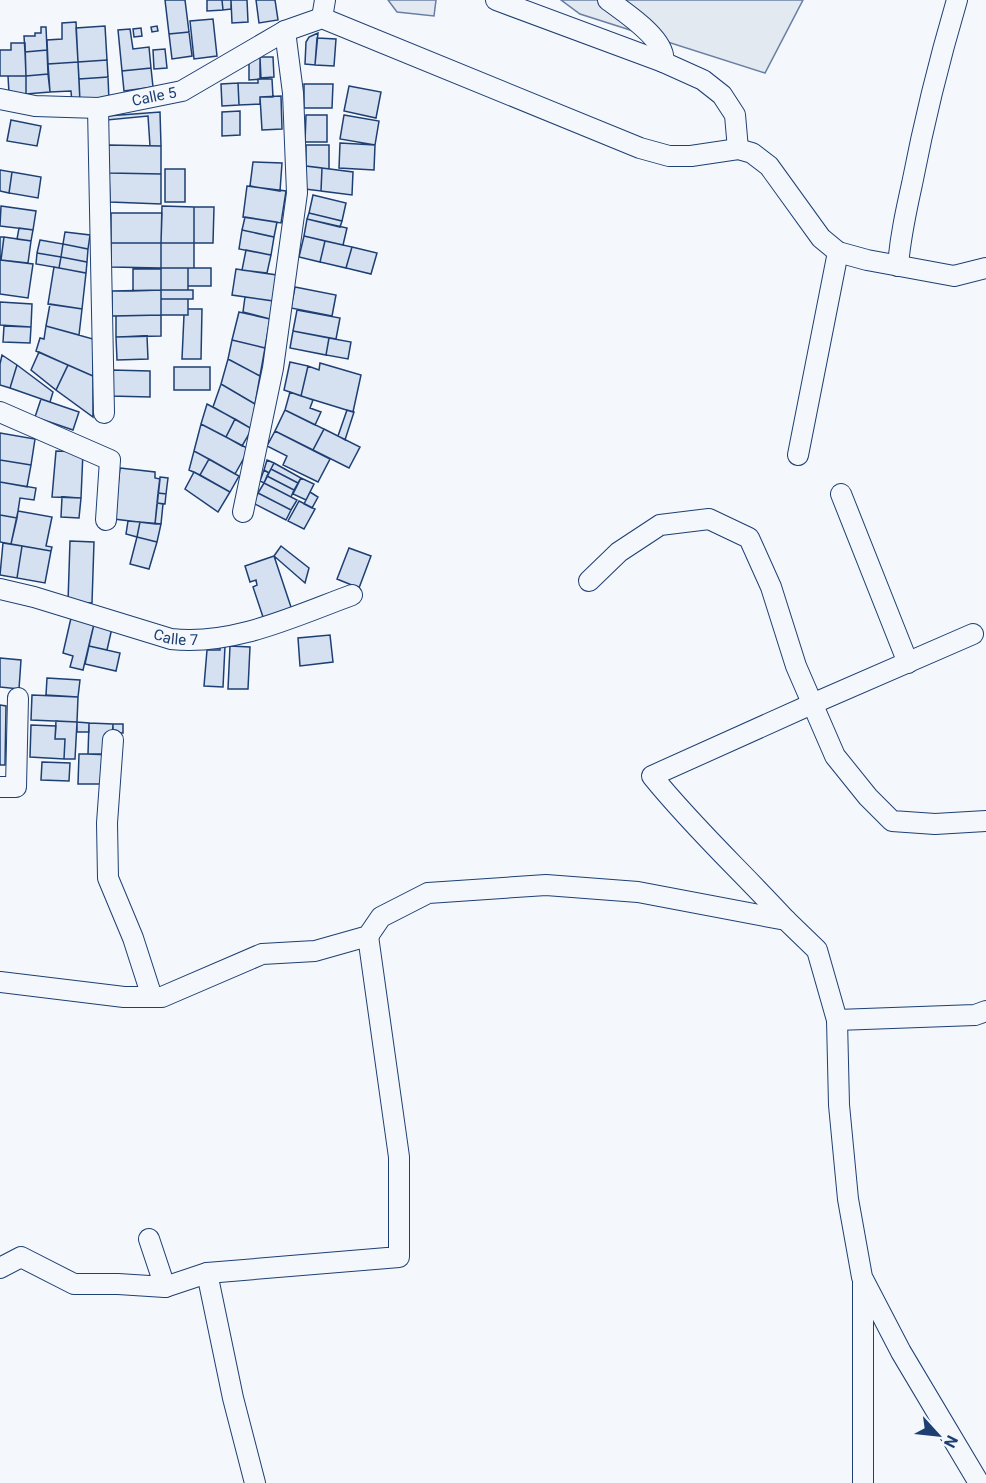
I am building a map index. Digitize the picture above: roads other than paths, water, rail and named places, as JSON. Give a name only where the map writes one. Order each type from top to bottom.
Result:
[{"type":"street","points":[[496,0],[663,62],[704,80],[722,95],[735,115],[738,149]]},
{"type":"street","points":[[608,0],[645,29],[662,47],[665,56],[663,62]]},
{"type":"street","points":[[898,266],[900,245],[934,78],[957,0]]},
{"type":"street","points":[[324,9],[640,148],[669,156],[691,156],[738,149],[752,153],[768,165],[821,238],[838,252],[867,260],[954,276],[986,268]]},
{"type":"street","name":"Calle 5","points":[[0,99],[35,106],[98,108],[182,91],[324,9]]},
{"type":"street","points":[[243,512],[273,368],[297,193],[290,30]]},
{"type":"street","points":[[98,108],[104,413]]},
{"type":"street","points":[[798,455],[838,252]]},
{"type":"street","points":[[0,412],[110,460],[106,520]]},
{"type":"street","points":[[841,494],[908,663]]},
{"type":"street","points":[[589,581],[619,552],[660,525],[709,519],[749,538],[771,587],[796,666],[835,756],[868,797],[892,821],[935,824],[986,821]]},
{"type":"street","name":"Calle 7","points":[[0,588],[171,639],[189,641],[216,638],[271,625],[352,595]]},
{"type":"street","points":[[863,1483],[862,1277],[848,1200],[840,1104],[837,1020],[817,950],[677,808],[652,776],[973,634]]},
{"type":"street","points":[[0,787],[16,787],[18,698]]},
{"type":"street","points":[[113,740],[107,824],[108,878],[133,938],[152,997]]},
{"type":"street","points":[[0,982],[124,997],[162,997],[262,954],[315,951],[368,936],[381,917],[428,893],[546,885],[638,892],[786,920]]},
{"type":"street","points":[[0,1268],[21,1257],[74,1284],[165,1287],[207,1273],[399,1257],[399,1157],[368,936]]},
{"type":"street","points":[[837,1020],[975,1015],[986,1011]]},
{"type":"street","points":[[149,1239],[165,1287]]},
{"type":"street","points":[[207,1273],[233,1398],[255,1483]]},
{"type":"street","points":[[862,1277],[901,1352],[979,1483]]}]
